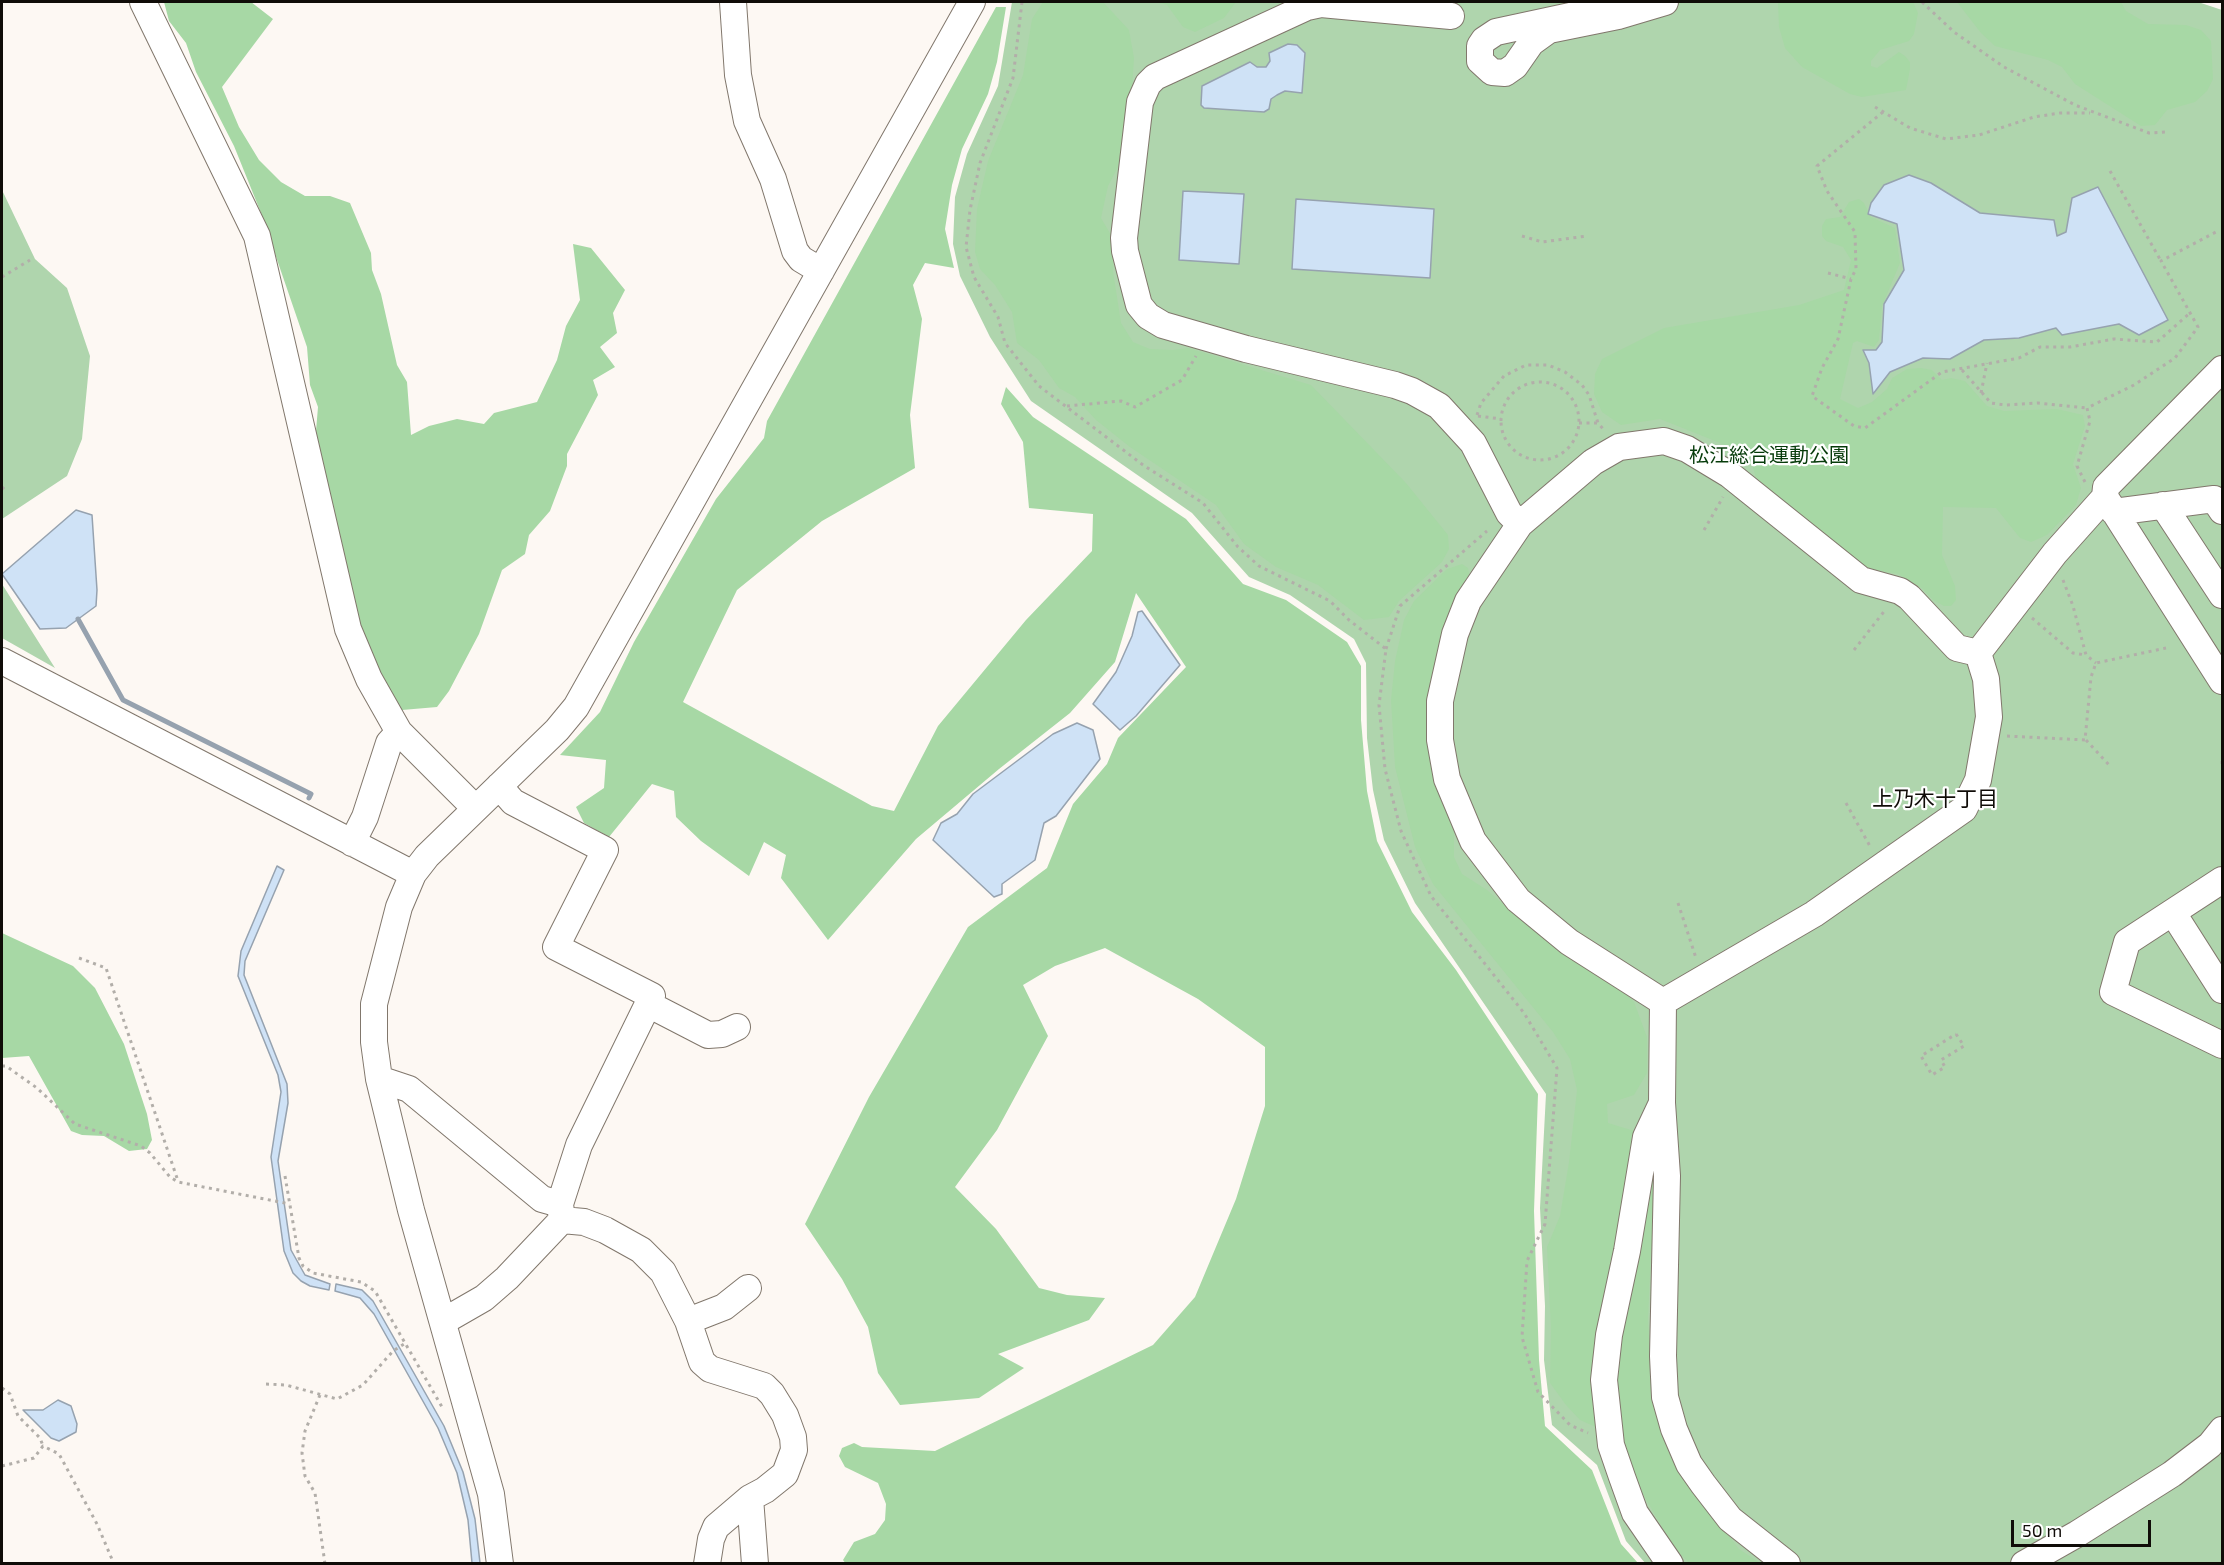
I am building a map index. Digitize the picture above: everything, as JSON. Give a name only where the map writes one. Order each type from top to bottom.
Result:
[{"type":"street","points":[[143,2],[257,236],[348,629],[369,679],[399,732],[475,808]]},
{"type":"street","points":[[734,2],[739,84],[747,121],[772,179],[795,251],[801,259],[821,271]]},
{"type":"street","points":[[500,1563],[491,1494],[411,1210],[379,1079],[374,1042],[374,1004],[399,907],[413,874],[475,808],[557,730],[576,707],[972,2]]},
{"type":"street","points":[[1635,2],[1496,32],[1484,40],[1480,46],[1480,61],[1492,72],[1505,73],[1515,66],[1531,43],[1549,30],[1618,16],[1665,2]]},
{"type":"street","points":[[1451,16],[1321,4],[1307,7],[1155,77],[1148,84],[1140,102],[1124,238],[1134,291],[1139,305],[1148,316],[1163,325],[1246,349],[1412,391],[1469,422],[1482,458],[1515,518]]},
{"type":"street","points":[[2223,369],[2106,488],[2110,504],[2223,681]]},
{"type":"street","points":[[1663,1002],[1569,942],[1518,900],[1473,841],[1447,779],[1440,741],[1440,701],[1455,634],[1468,601],[1515,518],[1593,462],[1619,447],[1664,441],[1703,458],[1734,478],[1861,580],[1900,591],[1909,597],[1957,648],[1978,652]]},
{"type":"street","points":[[1978,652],[2049,561],[2110,504],[2163,505],[2214,499],[2223,511]]},
{"type":"street","points":[[2163,505],[2223,595]]},
{"type":"street","points":[[1663,1002],[1814,914],[1964,809],[1978,780],[1988,735],[1986,679],[1978,652]]},
{"type":"street","points":[[2,661],[413,874]]},
{"type":"street","points":[[351,843],[365,817],[389,743],[399,732]]},
{"type":"street","points":[[444,1321],[484,1298],[507,1278],[561,1212],[579,1145],[652,996],[556,948],[605,850],[513,802],[499,786]]},
{"type":"street","points":[[2223,880],[2127,942],[2113,992],[2223,1045]]},
{"type":"street","points":[[2173,913],[2223,990]]},
{"type":"street","points":[[1663,1002],[1662,1103],[1667,1176],[1663,1356],[1665,1397],[1674,1429],[1689,1464],[1703,1484],[1730,1519],[1787,1563]]},
{"type":"street","points":[[648,1004],[708,1035],[714,1036],[736,1027]]},
{"type":"street","points":[[379,1079],[408,1089],[561,1212],[604,1230],[641,1250],[663,1272],[688,1321],[702,1362],[717,1373],[768,1389],[785,1415],[793,1437],[794,1450],[789,1469],[716,1527],[711,1539],[708,1563]]},
{"type":"street","points":[[1662,1103],[1646,1137],[1627,1251],[1605,1358],[1604,1380],[1611,1444],[1635,1513],[1670,1563]]},
{"type":"street","points":[[688,1321],[724,1307],[748,1288]]},
{"type":"street","points":[[2024,1563],[2077,1534],[2172,1474],[2210,1445],[2223,1430]]},
{"type":"street","points":[[750,1498],[755,1563]]},
{"type":"path","points":[[1022,2],[1013,78],[980,163],[970,210],[966,247],[974,277],[998,317],[1005,343],[1039,387],[1143,465],[1203,503],[1238,547],[1259,566],[1330,601],[1348,620],[1386,649]]},
{"type":"path","points":[[1922,2],[1954,32],[2004,67],[2092,113],[2149,133],[2167,132]]},
{"type":"path","points":[[1875,107],[1910,128],[1947,139],[1979,135],[2034,117],[2060,112],[2092,113]]},
{"type":"path","points":[[1883,112],[1817,166],[1827,191],[1855,232],[1856,269],[1851,279],[1838,339],[1822,368],[1812,396],[1854,426],[1865,428],[1942,372],[2019,358],[2040,347],[2070,347],[2114,339],[2157,342],[2190,313]]},
{"type":"path","points":[[1962,370],[1990,404],[2038,403],[2087,408],[2134,385],[2175,358],[2198,327],[2110,171]]},
{"type":"path","points":[[2161,261],[2216,232]]},
{"type":"path","points":[[1522,236],[1542,242],[1587,236]]},
{"type":"path","points":[[2,277],[30,260]]},
{"type":"path","points":[[1828,273],[1851,279]]},
{"type":"path","points":[[1981,393],[1987,363]]},
{"type":"path","points":[[1065,406],[1121,401],[1135,407],[1182,380],[1191,364]]},
{"type":"path","points":[[1469,422],[1481,403],[1504,376],[1517,367],[1536,364],[1557,368],[1582,385],[1589,395],[1598,423],[1619,447]]},
{"type":"path","points":[[1542,382],[1562,388],[1569,395],[1575,403],[1579,423],[1577,435],[1566,450],[1550,459],[1538,460],[1516,451],[1505,436],[1502,419],[1508,400],[1514,392],[1532,383],[1542,382]]},
{"type":"path","points":[[2087,408],[2090,421],[2077,466],[2089,488],[2110,504]]},
{"type":"path","points":[[1469,422],[1502,419]]},
{"type":"path","points":[[1579,423],[1598,423]]},
{"type":"path","points":[[1704,530],[1734,478]]},
{"type":"path","points":[[2,487],[7,492]]},
{"type":"path","points":[[1515,518],[1400,606],[1386,649],[1379,705],[1385,769],[1401,831],[1431,896],[1524,1013],[1557,1068],[1545,1224],[1527,1261],[1522,1337],[1538,1392],[1570,1425],[1611,1444]]},
{"type":"path","points":[[2049,561],[2068,592],[2086,655]]},
{"type":"path","points":[[1854,650],[1900,591]]},
{"type":"path","points":[[2015,603],[2073,653],[2086,655],[2096,663]]},
{"type":"path","points":[[2096,663],[2166,648]]},
{"type":"path","points":[[2085,740],[2091,676],[2096,663]]},
{"type":"path","points":[[1988,735],[2085,740],[2109,765]]},
{"type":"path","points":[[1846,803],[1882,867]]},
{"type":"path","points":[[1678,903],[1703,979]]},
{"type":"path","points":[[79,958],[106,968],[178,1182]]},
{"type":"path","points":[[1956,1034],[1964,1046],[1941,1060],[1945,1067],[1932,1075],[1921,1056],[1956,1034]]},
{"type":"path","points":[[2,1066],[6,1066],[37,1088],[75,1124],[141,1146],[170,1177],[178,1182],[288,1204]]},
{"type":"path","points":[[285,1176],[288,1204],[299,1258],[303,1266],[313,1273],[361,1282],[375,1292],[403,1345],[447,1414]]},
{"type":"path","points":[[266,1384],[286,1385],[337,1399],[363,1385],[393,1351],[403,1345]]},
{"type":"path","points":[[2,1388],[10,1394],[18,1416],[37,1434],[43,1446],[59,1454],[73,1476],[114,1563]]},
{"type":"path","points":[[320,1395],[305,1431],[302,1453],[305,1476],[315,1493],[325,1563]]},
{"type":"path","points":[[2,1466],[34,1458],[43,1446]]},
{"type":"green space","points":[[164,2],[251,2],[273,19],[222,87],[239,127],[259,160],[281,182],[305,196],[330,196],[350,203],[371,253],[372,270],[381,294],[397,365],[407,382],[411,435],[429,426],[457,419],[484,424],[494,413],[537,402],[557,360],[566,326],[580,300],[573,244],[591,248],[625,290],[613,313],[617,333],[600,347],[615,367],[593,380],[598,395],[567,454],[567,466],[550,511],[529,535],[525,554],[502,570],[479,634],[449,691],[437,707],[402,710],[388,691],[353,624],[316,431],[318,407],[310,385],[307,347],[261,213],[234,146],[196,72],[186,43],[169,21]]},
{"type":"green space","name":"松江総合運動公園","points":[[1012,2],[2198,2],[2222,10],[2222,1563],[1646,1564],[1626,1541],[1597,1465],[1552,1425],[1544,1360],[1545,1306],[1540,1208],[1546,1094],[1415,903],[1384,840],[1373,790],[1367,738],[1366,663],[1354,639],[1290,595],[1249,577],[1192,513],[1031,401],[990,337],[960,276],[953,244],[955,197],[967,154],[998,86]]},
{"type":"green space","points":[[1043,2],[1103,2],[1129,30],[1134,58],[1132,89],[1118,167],[1108,186],[1101,218],[1114,240],[1113,271],[1121,323],[1133,342],[1150,349],[1188,348],[1311,385],[1406,483],[1448,535],[1449,549],[1442,562],[1399,601],[1389,617],[1364,620],[1318,585],[1276,567],[1244,544],[1216,505],[1130,447],[1096,420],[1075,397],[1059,388],[1039,360],[1017,343],[1012,312],[995,285],[980,269],[975,252],[977,209],[988,161],[1023,75],[1032,19]]},
{"type":"green space","points":[[1156,2],[1236,2],[1224,18],[1195,32],[1183,27],[1167,5]]},
{"type":"green space","points":[[1778,2],[1913,2],[1918,13],[1914,34],[1909,41],[1880,50],[1871,61],[1871,66],[1877,68],[1899,52],[1905,56],[1910,62],[1906,90],[1862,97],[1850,94],[1802,67],[1785,48],[1779,27]]},
{"type":"green space","points":[[1957,2],[2121,2],[2126,11],[2148,24],[2186,25],[2201,30],[2211,41],[2213,79],[2207,91],[2195,102],[2167,110],[2155,125],[2141,126],[2075,84],[2062,67],[2048,60],[1995,46],[1981,33]]},
{"type":"green space","points":[[996,7],[1006,7],[997,62],[988,94],[962,149],[952,185],[945,229],[954,268],[925,263],[913,285],[922,319],[910,415],[915,468],[822,521],[737,590],[683,702],[872,806],[894,811],[938,726],[1026,620],[1092,551],[1093,514],[1029,508],[1023,442],[1001,404],[1006,387],[1033,417],[1186,519],[1243,584],[1286,600],[1347,642],[1361,666],[1361,720],[1367,791],[1377,841],[1412,912],[1456,970],[1538,1094],[1534,1211],[1539,1360],[1545,1426],[1592,1470],[1621,1544],[1638,1563],[846,1564],[843,1560],[854,1542],[875,1534],[885,1520],[886,1504],[878,1483],[845,1467],[839,1456],[842,1448],[854,1443],[862,1447],[935,1451],[1153,1345],[1195,1297],[1236,1199],[1265,1106],[1265,1047],[1198,999],[1105,948],[1055,966],[1023,985],[1048,1036],[997,1130],[955,1187],[996,1229],[1039,1288],[1067,1295],[1105,1298],[1089,1320],[998,1354],[1024,1368],[979,1398],[900,1405],[878,1373],[868,1327],[842,1279],[805,1224],[869,1097],[968,927],[1047,868],[1073,804],[1107,764],[1118,738],[1186,667],[1136,593],[1115,662],[1070,713],[916,839],[828,940],[781,878],[786,855],[764,842],[749,876],[701,841],[676,817],[674,791],[652,784],[609,837],[584,823],[576,807],[604,788],[606,760],[560,755],[600,712],[634,642],[716,499],[764,438],[767,421]]},
{"type":"green space","points":[[2,190],[35,259],[67,288],[90,356],[82,439],[67,476],[2,519]]},
{"type":"green space","points":[[1859,199],[1864,203],[1871,217],[1895,228],[1900,263],[1882,306],[1879,340],[1874,347],[1857,341],[1853,343],[1840,399],[1858,408],[1872,402],[1887,389],[1892,378],[1907,369],[1921,368],[1932,370],[1942,380],[1951,378],[1965,381],[1987,406],[2004,411],[2057,409],[2083,415],[2085,426],[2073,464],[2081,488],[2076,505],[2047,535],[2031,542],[2020,538],[1996,508],[1943,507],[1942,555],[1955,586],[1956,600],[1951,606],[1944,606],[1933,600],[1923,589],[1898,574],[1871,569],[1843,557],[1757,483],[1750,455],[1660,419],[1621,425],[1602,412],[1594,394],[1595,374],[1602,359],[1664,328],[1799,305],[1844,290],[1851,260],[1843,247],[1826,241],[1822,236],[1822,226],[1826,219],[1840,217],[1849,202]]},
{"type":"green space","points":[[1462,564],[1468,568],[1470,578],[1435,747],[1441,798],[1454,831],[1454,857],[1462,874],[1487,890],[1528,926],[1602,971],[1634,1002],[1647,1037],[1647,1073],[1634,1095],[1607,1104],[1608,1123],[1651,1136],[1657,1218],[1651,1250],[1648,1320],[1652,1383],[1701,1500],[1739,1549],[1760,1563],[1689,1563],[1674,1547],[1644,1496],[1616,1436],[1580,1420],[1550,1383],[1551,1328],[1547,1247],[1560,1216],[1569,1162],[1577,1090],[1570,1059],[1553,1032],[1433,884],[1415,847],[1395,767],[1391,700],[1395,661],[1404,620],[1414,601],[1447,569]]},
{"type":"green space","points":[[2,584],[55,668],[2,638]]},
{"type":"green space","points":[[2,933],[73,966],[95,988],[124,1044],[147,1114],[152,1140],[147,1149],[129,1151],[104,1136],[82,1135],[71,1131],[29,1056],[2,1058]]},
{"type":"water","points":[[1288,44],[1297,45],[1305,53],[1302,93],[1285,91],[1277,95],[1271,99],[1269,109],[1264,112],[1204,108],[1201,105],[1202,86],[1250,62],[1257,67],[1266,67],[1270,61],[1269,53]]},
{"type":"water","points":[[1909,175],[1931,183],[1980,213],[2054,220],[2057,236],[2066,232],[2072,198],[2098,187],[2168,320],[2139,335],[2119,324],[2062,335],[2056,328],[2019,338],[1984,340],[1950,359],[1923,358],[1890,372],[1873,394],[1869,363],[1863,350],[1876,350],[1882,342],[1884,304],[1904,270],[1897,224],[1868,214],[1871,203],[1884,185]]},
{"type":"water","points":[[1183,191],[1244,194],[1239,264],[1179,260]]},
{"type":"water","points":[[1296,199],[1434,209],[1430,278],[1292,269]]},
{"type":"water","points":[[76,510],[92,515],[96,606],[66,628],[40,629],[2,574]]},
{"type":"water","points":[[1142,611],[1180,665],[1136,716],[1120,730],[1093,704],[1116,672],[1132,636],[1138,612]]},
{"type":"water","points":[[1077,723],[1093,730],[1100,759],[1056,816],[1044,823],[1035,860],[1002,884],[1002,894],[994,897],[933,840],[941,823],[957,814],[973,794],[1053,734]]},
{"type":"water","points":[[277,866],[284,870],[245,961],[244,975],[287,1084],[288,1103],[278,1161],[291,1250],[305,1275],[330,1284],[329,1290],[310,1286],[301,1281],[293,1273],[284,1251],[271,1157],[281,1092],[278,1075],[238,976],[241,951]]},
{"type":"water","points":[[336,1284],[362,1290],[373,1301],[444,1426],[463,1472],[475,1519],[480,1563],[472,1563],[468,1520],[457,1473],[438,1428],[374,1314],[360,1298],[335,1291]]},
{"type":"water","points":[[58,1400],[71,1406],[77,1424],[76,1432],[59,1441],[51,1438],[23,1410],[43,1410]]},
{"type":"waterway","points":[[78,619],[123,700],[311,794],[309,798]]},
{"type":"district","name":"上乃木十丁目","points":[[1935,799]]}]
